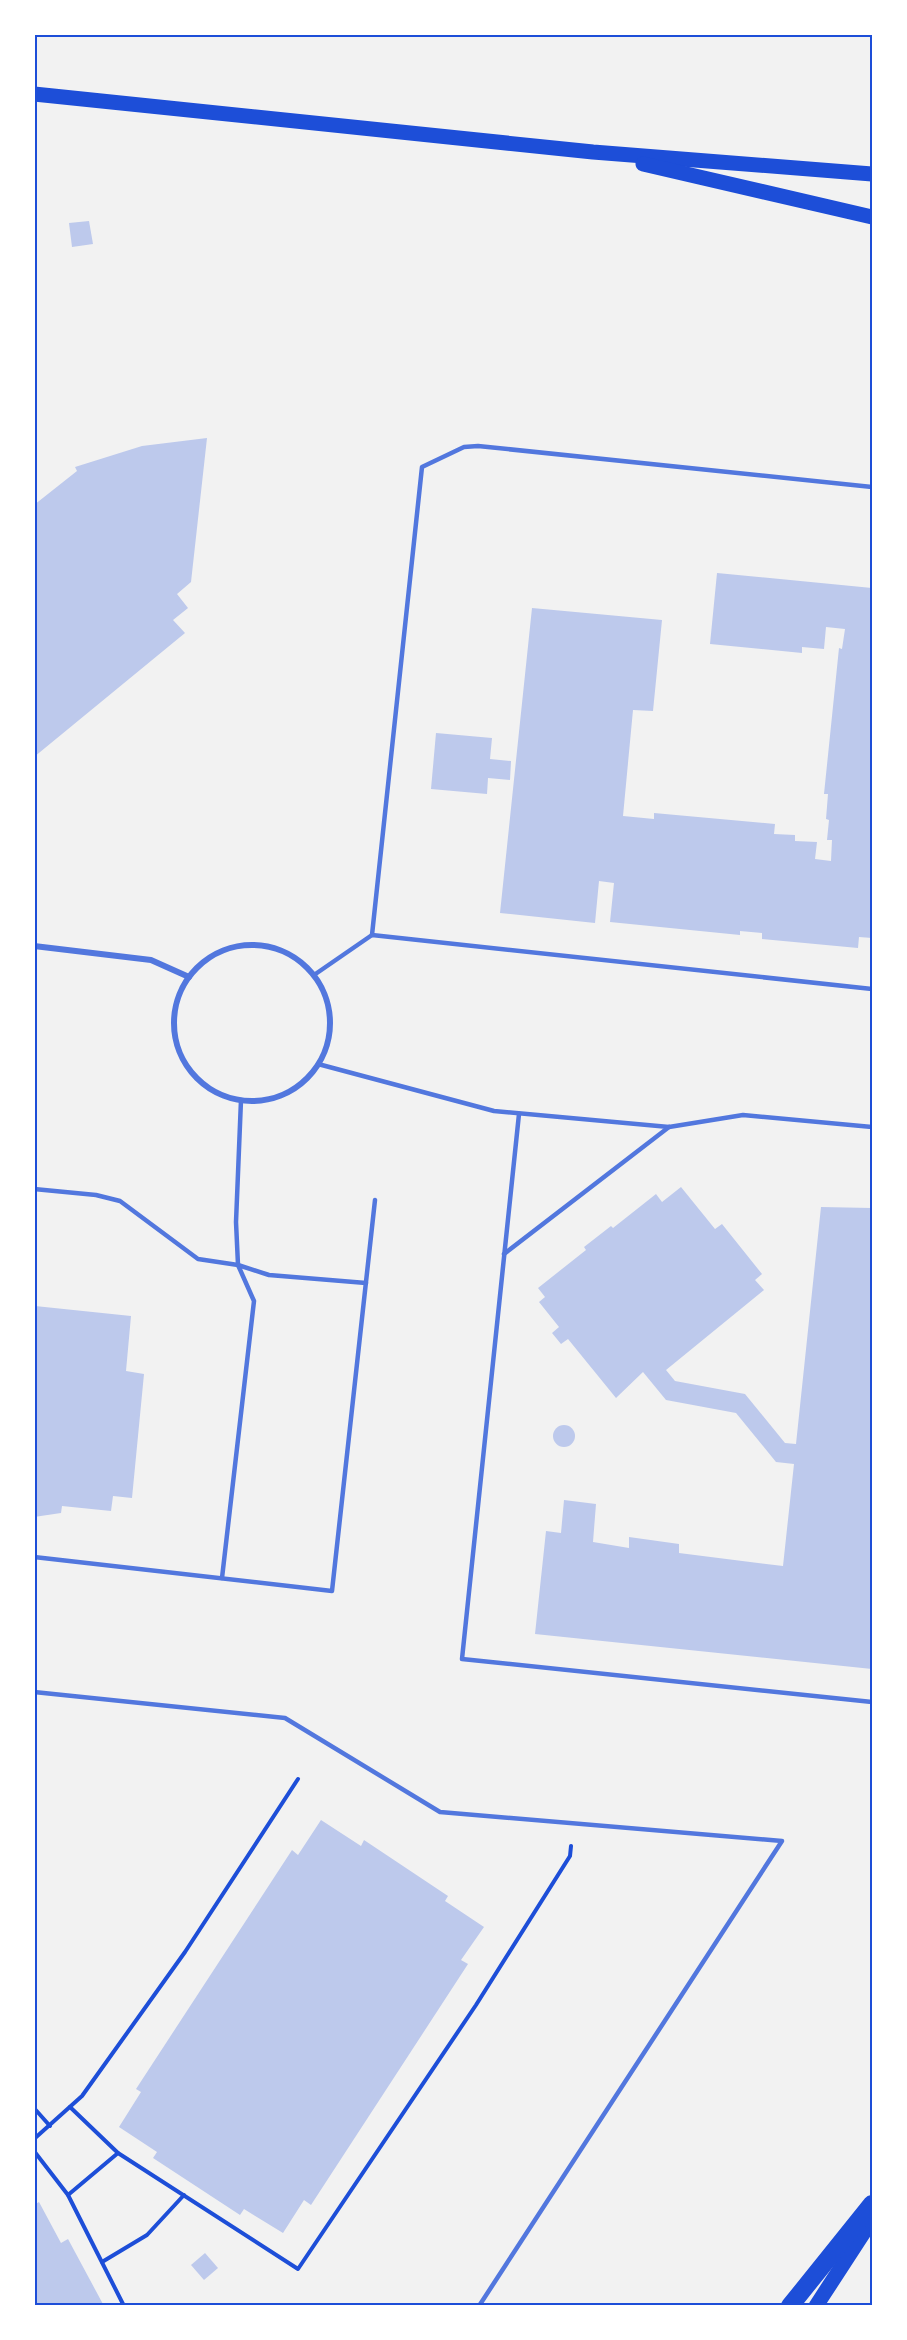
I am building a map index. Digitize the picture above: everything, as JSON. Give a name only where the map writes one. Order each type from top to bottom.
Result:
[{"type":"highway","points":[[790,2306],[873,2204]]},
{"type":"main road","points":[[34,94],[593,152],[873,174]]},
{"type":"main road","points":[[593,152],[873,217]]},
{"type":"main road","points":[[816,2306],[873,2220]]},
{"type":"street","points":[[256,944],[277,948],[296,957],[314,975],[326,995],[331,1027],[326,1049],[305,1082],[278,1097],[248,1101],[215,1092],[194,1076],[180,1055],[173,1019],[182,987],[199,964],[225,949],[256,944]]},
{"type":"street","points":[[34,945],[151,960],[189,978]]},
{"type":"lane","points":[[372,935],[422,467],[464,447],[478,446],[873,487]]},
{"type":"lane","points":[[314,975],[372,935],[873,989]]},
{"type":"lane","points":[[318,1064],[494,1112],[669,1127],[743,1114],[873,1127]]},
{"type":"lane","points":[[222,1578],[254,1301],[238,1265],[236,1222],[241,1100]]},
{"type":"lane","points":[[519,1114],[462,1659],[873,1702]]},
{"type":"lane","points":[[504,1254],[669,1127]]},
{"type":"lane","points":[[34,1189],[96,1195],[120,1201],[198,1259],[238,1265],[269,1275],[366,1283]]},
{"type":"lane","points":[[34,1557],[332,1591],[375,1200]]},
{"type":"lane","points":[[34,1692],[285,1718],[440,1812],[782,1841],[479,2306]]},
{"type":"path","points":[[34,2139],[82,2096],[185,1952],[298,1779]]},
{"type":"path","points":[[70,2107],[118,2153],[298,2269],[477,2006],[570,1856],[573,1823]]},
{"type":"path","points":[[34,2108],[50,2126]]},
{"type":"path","points":[[34,2151],[68,2195],[124,2306]]},
{"type":"path","points":[[68,2195],[118,2153]]},
{"type":"path","points":[[102,2262],[147,2235],[184,2195]]},
{"type":"building","points":[[89,221],[93,244],[72,247],[69,223]]},
{"type":"building","points":[[207,438],[191,582],[177,594],[188,608],[173,620],[185,633],[34,757],[34,505],[77,471],[75,467],[142,446]]},
{"type":"building","points":[[717,573],[872,588],[872,938],[859,937],[858,948],[762,939],[762,933],[740,931],[740,935],[610,922],[614,883],[599,881],[595,923],[500,913],[532,608],[662,620],[653,711],[633,710],[623,816],[654,819],[654,813],[775,824],[774,834],[795,835],[795,841],[817,842],[815,859],[831,861],[832,840],[827,840],[829,820],[826,819],[828,794],[824,794],[839,648],[842,649],[845,629],[826,627],[824,649],[802,647],[802,653],[710,644]]},
{"type":"building","points":[[436,733],[492,738],[490,759],[511,761],[510,780],[488,778],[487,794],[431,789]]},
{"type":"building","points":[[681,1187],[715,1229],[722,1224],[762,1274],[755,1280],[764,1290],[666,1370],[675,1381],[745,1394],[785,1443],[796,1444],[821,1207],[872,1208],[872,1669],[535,1634],[546,1531],[561,1533],[564,1500],[596,1504],[593,1542],[629,1548],[629,1537],[679,1544],[679,1553],[783,1566],[794,1464],[776,1462],[736,1413],[666,1400],[643,1372],[616,1398],[568,1339],[561,1344],[552,1333],[559,1327],[539,1302],[545,1297],[538,1288],[586,1250],[584,1247],[611,1226],[613,1228],[656,1194],[662,1202]]},
{"type":"building","points":[[35,1306],[131,1316],[126,1371],[144,1374],[132,1498],[113,1496],[111,1511],[62,1506],[61,1513],[34,1517]]},
{"type":"building","points":[[564,1425],[572,1428],[575,1436],[572,1444],[564,1447],[556,1444],[553,1436],[556,1428]]},
{"type":"building","points":[[321,1820],[361,1846],[364,1840],[448,1896],[445,1901],[484,1927],[461,1960],[468,1964],[311,2205],[304,2200],[283,2233],[244,2209],[240,2215],[153,2158],[157,2152],[119,2127],[141,2092],[136,2089],[292,1850],[298,1855]]},
{"type":"building","points":[[39,2202],[61,2243],[68,2239],[104,2306],[34,2306],[34,2205]]},
{"type":"building","points":[[205,2253],[218,2268],[204,2280],[191,2265]]}]
